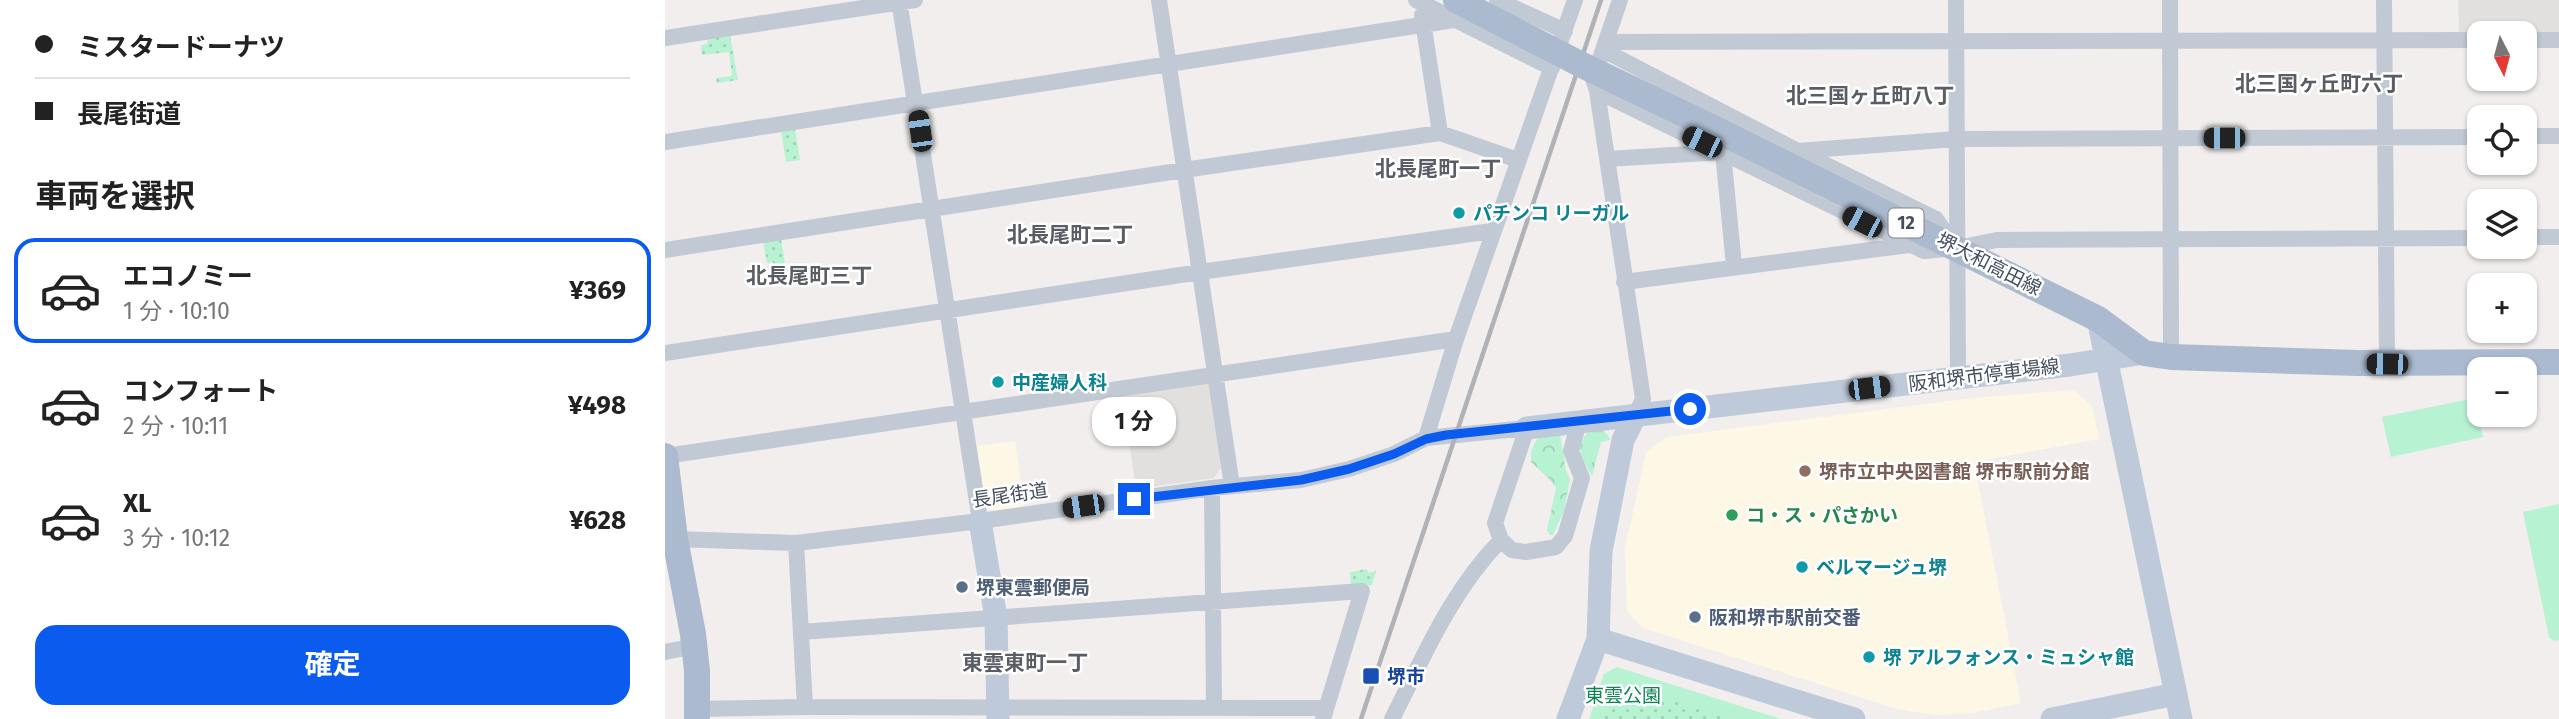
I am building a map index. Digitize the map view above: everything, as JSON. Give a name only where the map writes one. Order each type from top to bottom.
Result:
[{"type":"main road","name":"堺大和高田線","points":[[1455,10],[1582,65],[1718,140],[1957,248],[2098,319],[2144,353],[2171,357],[2387,364],[2559,362]]},
{"type":"main road","points":[[665,456],[670,539],[695,646],[697,714]]},
{"type":"street","points":[[1159,0],[1232,486]]},
{"type":"street","points":[[1497,0],[1565,31]]},
{"type":"street","points":[[1426,439],[1492,231],[1575,0]]},
{"type":"street","points":[[1569,719],[1598,639],[1601,551],[1623,440],[1643,399],[1593,79],[1620,0]]},
{"type":"street","points":[[1956,0],[1958,377]]},
{"type":"street","points":[[2171,0],[2171,357]]},
{"type":"street","points":[[2384,0],[2387,364]]},
{"type":"street","points":[[665,38],[905,1],[916,105],[996,618],[998,714]]},
{"type":"street","points":[[1440,133],[1418,1],[1455,10],[1552,68]]},
{"type":"street","points":[[665,142],[1423,25],[1455,10]]},
{"type":"street","points":[[1604,46],[1956,40],[2467,40]]},
{"type":"street","points":[[2537,40],[2559,40]]},
{"type":"street","points":[[1604,46],[1798,151],[1936,219],[1957,248]]},
{"type":"street","points":[[1597,91],[1718,140],[1924,251],[1997,240],[2467,238]]},
{"type":"street","points":[[665,250],[1440,133],[1518,160]]},
{"type":"street","points":[[1798,151],[1956,139],[2467,136]]},
{"type":"street","points":[[2537,136],[2559,136]]},
{"type":"street","points":[[1607,159],[1718,140]]},
{"type":"street","points":[[1718,140],[1734,266]]},
{"type":"street","points":[[665,353],[1492,231]]},
{"type":"street","points":[[2537,237],[2559,237]]},
{"type":"street","points":[[1624,282],[1909,245]]},
{"type":"street","points":[[2098,319],[2181,719]]},
{"type":"street","points":[[665,456],[1456,339]]},
{"type":"street","name":"阪和堺市停車場線","points":[[1527,428],[2070,365],[2144,353]]},
{"type":"street","points":[[1527,428],[1495,523],[1501,540],[1512,550],[1526,552],[1556,547],[1565,536],[1581,478],[1571,451],[1579,422]]},
{"type":"street","name":"長尾街道","points":[[670,539],[796,543],[980,521],[1212,488],[1301,480],[1349,469],[1394,454],[1426,439],[1527,428]]},
{"type":"street","points":[[1212,488],[1213,708]]},
{"type":"street","points":[[1397,718],[1445,614],[1479,563],[1501,540]]},
{"type":"street","points":[[796,543],[805,707]]},
{"type":"street","points":[[697,714],[805,707],[998,714],[1213,708],[1325,713],[1362,591],[801,632]]},
{"type":"street","points":[[1598,639],[1809,712],[1854,719]]},
{"type":"street","points":[[665,652],[695,646]]},
{"type":"street","points":[[2052,719],[2176,694]]},
{"type":"shaded area","points":[[2458,0],[2559,0],[2559,32],[2537,32],[2537,21],[2467,21],[2467,32],[2459,32]]},
{"type":"shaded area","points":[[1210,381],[1222,466],[1214,478],[1136,489],[1122,394]]},
{"type":"shaded area","points":[[2074,390],[2092,406],[2099,439],[1974,462],[2021,703],[1973,713],[1936,715],[1897,709],[1643,628],[1627,611],[1625,549],[1646,453],[1666,437],[1974,398]]},
{"type":"shaded area","points":[[1015,441],[1024,506],[992,511],[985,506],[977,446]]},
{"type":"green space","points":[[730,35],[738,80],[717,83],[716,78],[732,76],[729,52],[702,55],[701,45],[708,44],[707,39]]},
{"type":"green space","points":[[795,129],[800,160],[786,162],[781,131]]},
{"type":"green space","points":[[781,239],[786,271],[775,273],[773,262],[767,263],[763,241]]},
{"type":"green space","points":[[2467,400],[2467,427],[2481,427],[2483,437],[2391,457],[2382,417]]},
{"type":"green space","points":[[1601,429],[1610,440],[1601,442],[1592,476],[1581,448],[1589,431]]},
{"type":"green space","points":[[1560,434],[1570,480],[1564,511],[1553,535],[1550,535],[1547,530],[1556,488],[1531,462],[1531,452],[1536,440],[1545,435]]},
{"type":"green space","points":[[2559,504],[2559,640],[2554,641],[2549,637],[2523,512]]},
{"type":"green space","points":[[1367,569],[1368,573],[1376,571],[1372,585],[1351,587],[1350,572]]},
{"type":"green space","name":"東雲公園","points":[[1617,667],[1781,719],[1589,719],[1604,674]]},
{"type":"green space","points":[[1634,688],[1720,715],[1720,719],[1604,719],[1609,704],[1619,704],[1630,699]]},
{"type":"railway","points":[[1361,719],[1601,0]]},
{"type":"place","name":"パチンコ リーガル","points":[[1459,213]]},
{"type":"place","name":"中産婦人科","points":[[998,382]]},
{"type":"place","name":"堺市立中央図書館 堺市駅前分館","points":[[1805,471]]},
{"type":"place","name":"コ・ス・パさかい","points":[[1732,515]]},
{"type":"place","name":"ベルマージュ堺","points":[[1802,567]]},
{"type":"place","name":"堺東雲郵便局","points":[[962,587]]},
{"type":"place","name":"阪和堺市駅前交番","points":[[1695,617]]},
{"type":"place","name":"堺 アルフォンス・ミュシャ館","points":[[1869,657]]},
{"type":"place","name":"堺市","points":[[1371,676]]},
{"type":"district","name":"北三国ヶ丘町六丁","points":[[2319,84]]},
{"type":"district","name":"北三国ヶ丘町八丁","points":[[1870,96]]},
{"type":"district","name":"北長尾町一丁","points":[[1438,169]]},
{"type":"district","name":"北長尾町二丁","points":[[1070,235]]},
{"type":"district","name":"北長尾町三丁","points":[[809,276]]},
{"type":"district","name":"東雲東町一丁","points":[[1025,663]]},
{"type":"route","points":[[1134,499],[1212,488],[1301,480],[1349,469],[1394,454],[1426,439],[1446,435],[1690,409]]}]
